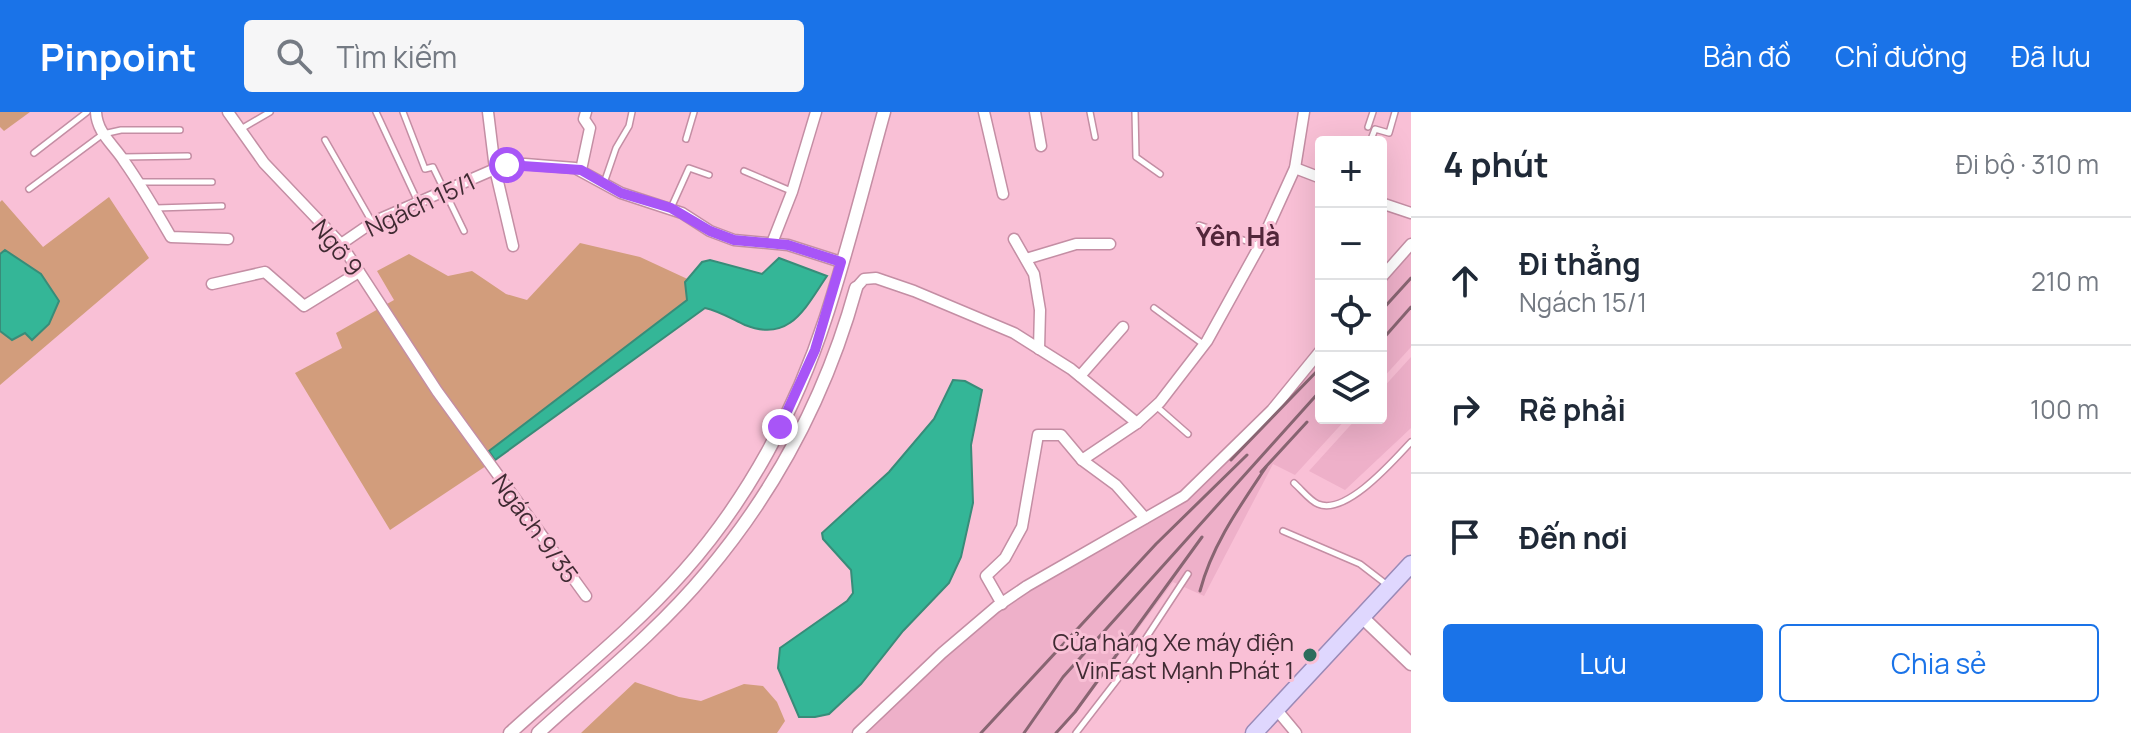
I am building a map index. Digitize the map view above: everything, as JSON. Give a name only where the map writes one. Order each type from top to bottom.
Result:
[{"type":"main road","points":[[1254,733],[1411,564]]},
{"type":"street","points":[[96,112],[103,134],[122,157],[171,237],[228,239]]},
{"type":"street","name":"Ngõ 9","points":[[228,112],[264,163],[341,244],[437,391],[487,459]]},
{"type":"street","points":[[488,112],[495,169],[513,246]]},
{"type":"street","points":[[581,170],[590,128],[584,119],[586,112]]},
{"type":"street","points":[[772,243],[792,192],[816,112]]},
{"type":"street","points":[[510,733],[685,570],[737,500],[780,427],[815,350],[884,112]]},
{"type":"street","points":[[984,112],[1003,194]]},
{"type":"street","points":[[1035,112],[1041,146]]},
{"type":"street","points":[[1082,460],[1137,423],[1156,406],[1204,344],[1260,245],[1295,168],[1304,112]]},
{"type":"street","name":"Ngách 15/1","points":[[341,244],[373,222],[495,169],[525,164],[581,170],[621,193],[671,208],[710,231],[734,240],[772,243],[841,262]]},
{"type":"street","points":[[1295,168],[1315,176]]},
{"type":"street","points":[[1387,205],[1411,213]]},
{"type":"street","points":[[1014,239],[1034,274],[1040,310],[1039,349]]},
{"type":"street","points":[[1026,259],[1076,244],[1110,244]]},
{"type":"street","points":[[1387,271],[1411,244]]},
{"type":"street","points":[[212,284],[265,272],[304,306],[359,272]]},
{"type":"street","points":[[538,733],[651,632],[705,574],[757,504],[798,437],[835,354],[856,288],[864,279],[876,278],[914,291],[1014,333],[1080,376],[1137,423]]},
{"type":"street","points":[[1080,376],[1123,327]]},
{"type":"street","points":[[858,733],[942,653],[1002,604],[1027,586],[1184,496],[1272,410],[1319,352]]},
{"type":"street","points":[[780,427],[798,437]]},
{"type":"street","points":[[1002,604],[986,576],[1005,558],[1022,527],[1038,435],[1061,435],[1082,460],[1116,485],[1145,518]]},
{"type":"street","name":"Ngách 9/35","points":[[487,459],[586,596]]},
{"type":"street","points":[[1362,617],[1411,664]]},
{"type":"street","points":[[1276,709],[1296,733]]},
{"type":"lane","points":[[34,153],[87,112]]},
{"type":"lane","points":[[241,129],[270,112]]},
{"type":"lane","points":[[376,112],[418,203]]},
{"type":"lane","points":[[403,112],[425,169],[433,167],[464,231]]},
{"type":"lane","points":[[604,184],[632,112]]},
{"type":"lane","points":[[686,139],[694,112]]},
{"type":"lane","points":[[1090,112],[1095,137]]},
{"type":"lane","points":[[1135,112],[1136,157],[1160,174]]},
{"type":"lane","points":[[1368,127],[1373,112]]},
{"type":"lane","points":[[1372,136],[1375,129],[1389,133],[1395,112]]},
{"type":"lane","points":[[29,189],[103,134],[121,130],[180,130]]},
{"type":"lane","points":[[325,140],[373,222]]},
{"type":"lane","points":[[122,157],[188,156]]},
{"type":"lane","points":[[671,208],[689,168],[709,175]]},
{"type":"lane","points":[[744,171],[792,192]]},
{"type":"lane","points":[[138,182],[212,182]]},
{"type":"lane","points":[[155,208],[222,206]]},
{"type":"lane","points":[[1199,225],[1260,245]]},
{"type":"lane","points":[[1154,308],[1204,344]]},
{"type":"lane","points":[[1156,406],[1188,434]]},
{"type":"lane","points":[[1294,483],[1318,504],[1333,505],[1353,497],[1411,442]]},
{"type":"lane","points":[[1283,531],[1360,564],[1390,587]]},
{"type":"lane","points":[[1076,733],[1127,667],[1188,574]]},
{"type":"shaded area","points":[[0,112],[30,112],[4,131],[0,127]]},
{"type":"shaded area","points":[[109,197],[149,258],[0,385],[0,202],[2,200],[43,247]]},
{"type":"shaded area","points":[[580,243],[640,257],[722,295],[495,460],[390,530],[295,373],[342,348],[336,333],[394,300],[377,271],[409,254],[448,276],[472,271],[506,294],[527,300]]},
{"type":"shaded area","points":[[5,250],[41,274],[59,301],[49,324],[32,340],[25,333],[12,340],[0,331],[0,254]]},
{"type":"shaded area","points":[[1411,250],[1411,347],[1387,373],[1387,280]]},
{"type":"shaded area","points":[[779,258],[827,276],[795,319],[785,326],[761,329],[705,308],[495,460],[489,451],[687,300],[685,282],[702,262],[710,260],[762,274]]},
{"type":"shaded area","points":[[1411,357],[1411,428],[1345,490],[1309,471],[1352,424],[1387,424],[1387,383]]},
{"type":"shaded area","points":[[1315,365],[1315,424],[1342,424],[1295,475],[1273,464],[1204,596],[1173,582],[1085,701],[1057,733],[865,733],[952,648],[1000,607],[1189,493],[1264,424]]},
{"type":"shaded area","points":[[953,380],[965,381],[982,390],[971,445],[973,503],[961,557],[949,583],[903,631],[861,684],[829,714],[799,717],[778,668],[780,648],[847,601],[853,593],[851,570],[823,539],[822,533],[889,472],[934,419]]},
{"type":"shaded area","points":[[635,682],[701,701],[744,684],[763,686],[777,702],[785,721],[777,733],[581,733]]},
{"type":"railway","points":[[1387,304],[1411,278]]},
{"type":"railway","points":[[1387,334],[1411,307]]},
{"type":"railway","points":[[1231,460],[1315,373]]},
{"type":"railway","points":[[1024,733],[1063,677],[1315,397]]},
{"type":"railway","points":[[1261,472],[1307,422]]},
{"type":"railway","points":[[981,733],[1156,544],[1247,455]]},
{"type":"railway","points":[[1200,591],[1219,542],[1266,467]]},
{"type":"railway","points":[[1056,733],[1075,712],[1202,537]]},
{"type":"place","name":"Cửa hàng Xe máy điện VinFast Mạnh Phát 1","points":[[1310,655]]},
{"type":"district","name":"Yên Hà","points":[[1238,236]]},
{"type":"route","points":[[507,165],[575,168],[621,193],[671,208],[710,231],[734,240],[788,245],[841,262],[815,350],[780,427]]}]
